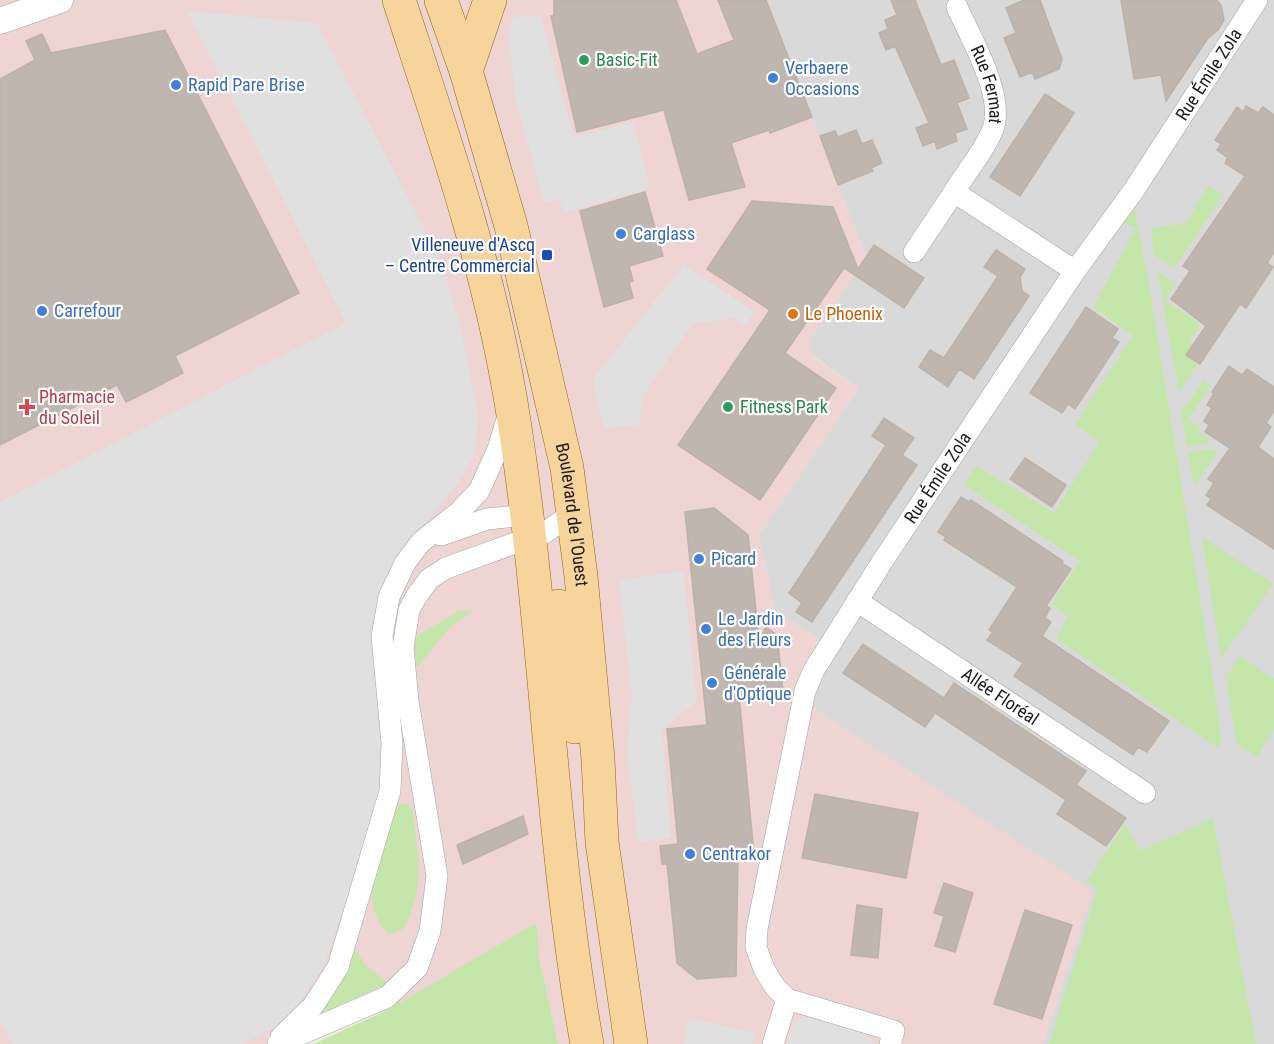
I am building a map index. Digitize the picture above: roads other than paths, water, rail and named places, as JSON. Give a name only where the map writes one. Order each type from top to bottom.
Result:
[{"type":"main road","points":[[399,0],[456,174],[489,298],[535,528],[574,962],[587,1044]]},
{"type":"main road","points":[[419,0],[462,122],[511,287],[522,315],[543,354]]},
{"type":"main road","name":"Boulevard de l'Ouest","points":[[441,0],[466,71],[511,226],[543,354],[574,512],[598,759],[602,842],[631,1044]]},
{"type":"main road","points":[[466,71],[490,0]]},
{"type":"main road","points":[[535,528],[553,559],[572,711],[602,842]]},
{"type":"street","points":[[0,21],[60,0]]},
{"type":"street","name":"Rue Émile Zola","points":[[787,999],[775,987],[764,969],[756,947],[757,929],[805,691],[814,670],[1075,271],[1134,190],[1257,0]]},
{"type":"street","name":"Rue Fermat","points":[[914,252],[992,130],[996,114],[989,81],[957,7]]},
{"type":"street","points":[[954,192],[1075,271]]},
{"type":"street","points":[[271,1044],[313,1006],[338,967],[390,791],[392,743],[382,625],[389,597],[405,563],[429,535],[459,512],[479,491],[498,449],[511,404]]},
{"type":"street","points":[[278,1044],[387,997],[417,968],[430,931],[437,876],[406,683],[403,648],[409,610],[429,579],[446,568],[574,512]]},
{"type":"street","points":[[405,563],[428,543],[449,531],[487,519],[535,528]]},
{"type":"street","name":"Allée Floréal","points":[[857,601],[1145,793]]},
{"type":"street","points":[[773,1044],[787,999],[894,1031],[890,1044]]},
{"type":"place","name":"Basic-Fit","points":[[584,60]]},
{"type":"place","name":"Verbaere Occasions","points":[[773,78]]},
{"type":"place","name":"Rapid Pare Brise","points":[[176,85]]},
{"type":"place","name":"Carglass","points":[[621,234]]},
{"type":"place","name":"Villeneuve d'Ascq – Centre Commercial","points":[[547,255]]},
{"type":"place","name":"Carrefour","points":[[42,311]]},
{"type":"place","name":"Le Phoenix","points":[[793,314]]},
{"type":"place","name":"Pharmacie du Soleil","points":[[27,407]]},
{"type":"place","name":"Fitness Park","points":[[728,407]]},
{"type":"place","name":"Picard","points":[[699,559]]},
{"type":"place","name":"Le Jardin des Fleurs","points":[[706,629]]},
{"type":"place","name":"Générale d'Optique","points":[[712,683]]},
{"type":"place","name":"Centrakor","points":[[690,854]]}]
